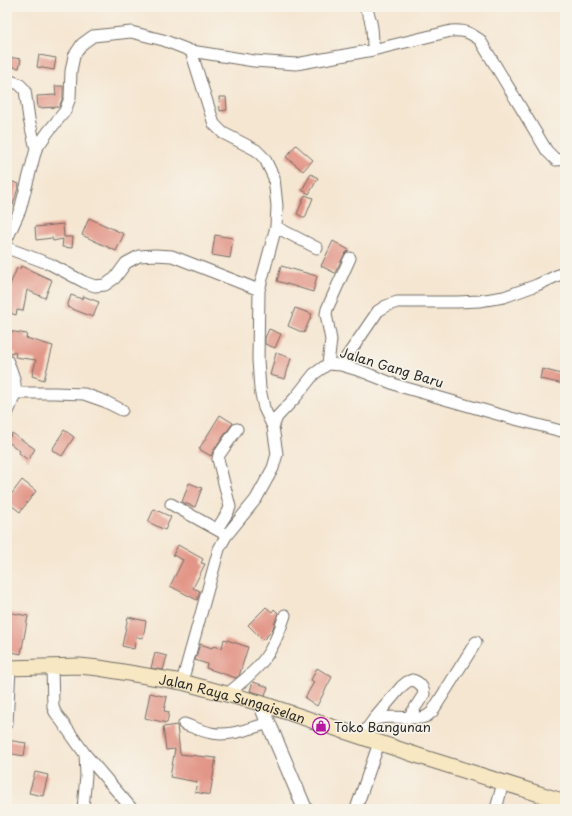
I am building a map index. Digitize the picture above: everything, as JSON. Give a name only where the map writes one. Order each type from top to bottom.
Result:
[{"type":"main road","name":"Jalan Raya Sungaiselan","points":[[9,668],[79,666],[182,682],[260,703],[379,743],[565,802]]},
{"type":"street","points":[[364,7],[370,16],[373,50]]},
{"type":"street","points":[[7,239],[20,210],[36,149],[65,111],[70,98],[71,71],[74,56],[82,44],[93,36],[132,32],[163,40],[191,51],[254,61],[296,64],[373,50],[451,30],[461,30],[472,34],[480,40],[547,152],[556,160],[565,159]]},
{"type":"street","points":[[191,51],[214,124],[223,133],[256,150],[265,159],[274,178],[276,206],[276,227],[259,290],[258,360],[260,389],[264,408],[273,427],[277,454],[273,468],[256,499],[222,532]]},
{"type":"street","points":[[7,80],[19,84],[25,90],[29,119],[36,149]]},
{"type":"street","points":[[276,227],[317,248]]},
{"type":"street","points":[[7,248],[50,264],[84,282],[95,286],[105,285],[115,278],[126,263],[139,256],[155,255],[172,256],[259,290]]},
{"type":"street","points":[[328,364],[331,340],[326,314],[327,309],[350,258]]},
{"type":"street","points":[[340,365],[378,311],[386,306],[397,302],[458,302],[498,298],[537,285],[565,272]]},
{"type":"street","points":[[7,360],[15,377],[16,393],[7,414]]},
{"type":"street","name":"Jalan Gang Baru","points":[[273,427],[277,417],[295,398],[314,374],[328,364],[340,365],[361,371],[399,386],[565,432]]},
{"type":"street","points":[[16,393],[55,392],[84,394],[122,410]]},
{"type":"street","points":[[182,682],[230,507],[218,459],[219,455],[237,429]]},
{"type":"street","points":[[171,504],[222,532]]},
{"type":"street","points":[[227,694],[256,670],[265,660],[274,646],[285,615]]},
{"type":"street","points":[[374,719],[409,716],[421,718],[427,716],[432,712],[476,642]]},
{"type":"street","points":[[52,667],[53,707],[85,754],[132,809]]},
{"type":"street","points":[[7,723],[9,668]]},
{"type":"street","points":[[362,737],[374,719],[402,686],[412,680],[418,682],[422,686],[424,694],[409,716]]},
{"type":"street","points":[[260,703],[305,809]]},
{"type":"street","points":[[184,724],[210,733],[220,734],[233,733],[269,723]]},
{"type":"street","points":[[358,806],[379,743]]},
{"type":"street","points":[[83,809],[86,775],[85,754]]},
{"type":"street","points":[[496,809],[503,783]]},
{"type":"building","points":[[39,55],[56,58],[54,70],[37,67]]},
{"type":"building","points":[[7,57],[21,59],[19,68],[7,66]]},
{"type":"building","points":[[55,86],[63,86],[63,97],[59,107],[38,108],[37,96],[56,95]]},
{"type":"building","points":[[219,97],[226,97],[227,110],[220,111]]},
{"type":"building","points":[[296,145],[313,160],[303,171],[286,157]]},
{"type":"building","points":[[311,174],[318,178],[309,194],[302,190]]},
{"type":"building","points":[[7,180],[19,184],[13,205],[7,203]]},
{"type":"building","points":[[305,195],[313,198],[305,218],[297,214]]},
{"type":"building","points":[[89,218],[124,234],[116,251],[82,235]]},
{"type":"building","points":[[63,224],[64,237],[73,237],[72,248],[62,247],[63,239],[53,241],[52,238],[36,240],[35,227]]},
{"type":"building","points":[[215,235],[233,238],[230,258],[212,255]]},
{"type":"building","points":[[333,241],[349,250],[344,255],[335,273],[321,266]]},
{"type":"building","points":[[21,266],[52,280],[45,298],[27,290],[23,311],[17,310],[16,315],[7,310],[7,292],[17,268],[20,269]]},
{"type":"building","points":[[281,266],[317,276],[313,292],[277,281]]},
{"type":"building","points":[[71,295],[82,299],[83,296],[99,302],[93,317],[67,307]]},
{"type":"building","points":[[295,308],[312,314],[304,333],[288,326]]},
{"type":"building","points":[[269,329],[281,334],[275,348],[265,344],[265,338]]},
{"type":"building","points":[[8,331],[27,334],[26,338],[53,346],[44,380],[32,376],[36,360],[15,357],[16,353],[7,352]]},
{"type":"building","points":[[276,353],[291,358],[285,379],[270,375]]},
{"type":"building","points":[[542,369],[565,375],[564,384],[540,379]]},
{"type":"building","points":[[220,415],[233,423],[211,456],[199,449]]},
{"type":"building","points":[[64,430],[74,437],[62,456],[52,450]]},
{"type":"building","points":[[12,433],[35,449],[28,460],[19,453],[20,451],[7,441]]},
{"type":"building","points":[[22,480],[36,491],[20,512],[7,502],[7,500]]},
{"type":"building","points":[[189,483],[202,488],[195,507],[182,502]]},
{"type":"building","points":[[154,509],[171,517],[165,530],[148,522]]},
{"type":"building","points":[[178,545],[203,559],[201,563],[205,564],[193,588],[200,591],[197,600],[170,586],[183,560],[173,555]]},
{"type":"building","points":[[266,607],[272,612],[274,609],[278,613],[272,631],[263,640],[248,625]]},
{"type":"building","points":[[7,612],[28,616],[21,654],[7,651]]},
{"type":"building","points":[[128,617],[146,621],[143,638],[136,637],[134,649],[122,646]]},
{"type":"building","points":[[224,639],[248,647],[239,676],[236,678],[206,668],[207,664],[195,660],[200,644],[212,648],[213,646],[222,648]]},
{"type":"building","points":[[155,653],[167,656],[163,670],[151,668]]},
{"type":"building","points":[[317,668],[332,677],[317,706],[305,698],[314,682],[311,680]]},
{"type":"building","points":[[253,682],[268,687],[265,695],[250,691]]},
{"type":"building","points":[[150,693],[167,697],[164,711],[169,712],[167,723],[145,718]]},
{"type":"building","points":[[177,725],[180,754],[216,758],[210,795],[195,792],[197,782],[170,777],[175,749],[166,750],[163,727]]},
{"type":"building","points":[[7,740],[26,743],[24,756],[7,753]]},
{"type":"building","points":[[35,772],[48,775],[43,796],[29,793]]},
{"type":"place","name":"Toko Bangunan","points":[[321,726]]}]
